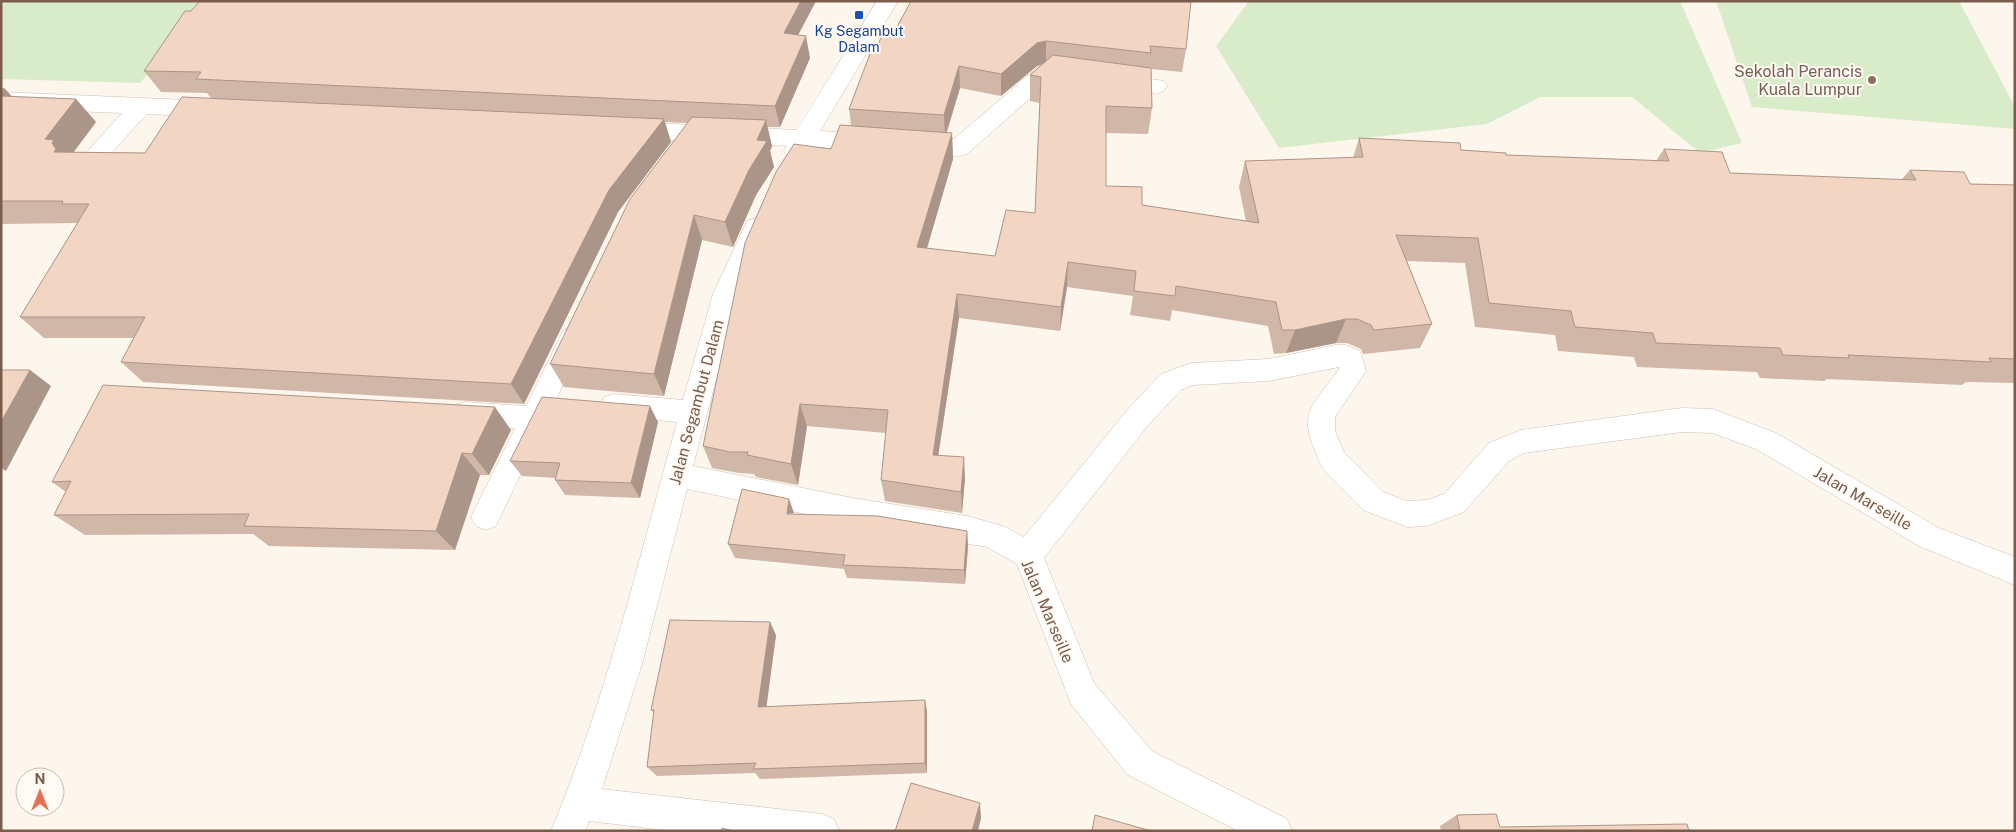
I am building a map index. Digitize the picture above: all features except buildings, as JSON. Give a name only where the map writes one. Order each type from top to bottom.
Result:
[{"type":"street","points":[[784,171],[888,1]]},
{"type":"street","points":[[615,129],[959,148],[1046,72],[1156,86]]},
{"type":"street","points":[[1,100],[231,110]]},
{"type":"street","points":[[87,165],[142,105]]},
{"type":"street","points":[[676,157],[693,134]]},
{"type":"street","name":"Jalan Segambut Dalam","points":[[574,817],[626,664],[726,294],[766,205]]},
{"type":"street","points":[[486,517],[581,318]]},
{"type":"street","name":"Jalan Marseille","points":[[1028,555],[1139,416],[1171,382],[1191,374],[1269,370],[1336,356],[1346,356],[1351,359],[1353,371],[1321,415],[1321,432],[1333,460],[1373,501],[1407,514],[1427,513],[1454,503],[1499,452],[1521,442],[1682,420],[1713,421],[1766,441],[1929,537],[2015,571]]},
{"type":"street","points":[[436,413],[538,409],[580,402],[693,412]]},
{"type":"street","name":"Jalan Marseille","points":[[677,475],[853,511],[967,529],[993,535],[1028,555],[1082,693],[1140,763],[1222,806],[1275,831]]},
{"type":"street","points":[[574,817],[822,831]]},
{"type":"green space","points":[[1,1],[207,1],[140,83],[1,79]]},
{"type":"green space","points":[[1249,1],[1680,1],[1742,143],[1700,153],[1632,97],[1540,97],[1487,124],[1279,148],[1216,46]]},
{"type":"green space","name":"Sekolah Perancis Kuala Lumpur","points":[[1716,1],[1959,1],[2015,107],[2015,129],[1752,107]]},
{"type":"place","name":"Kg Segambut Dalam","points":[[859,15]]},
{"type":"place","name":"Sekolah Perancis Kuala Lumpur","points":[[1872,80]]}]
